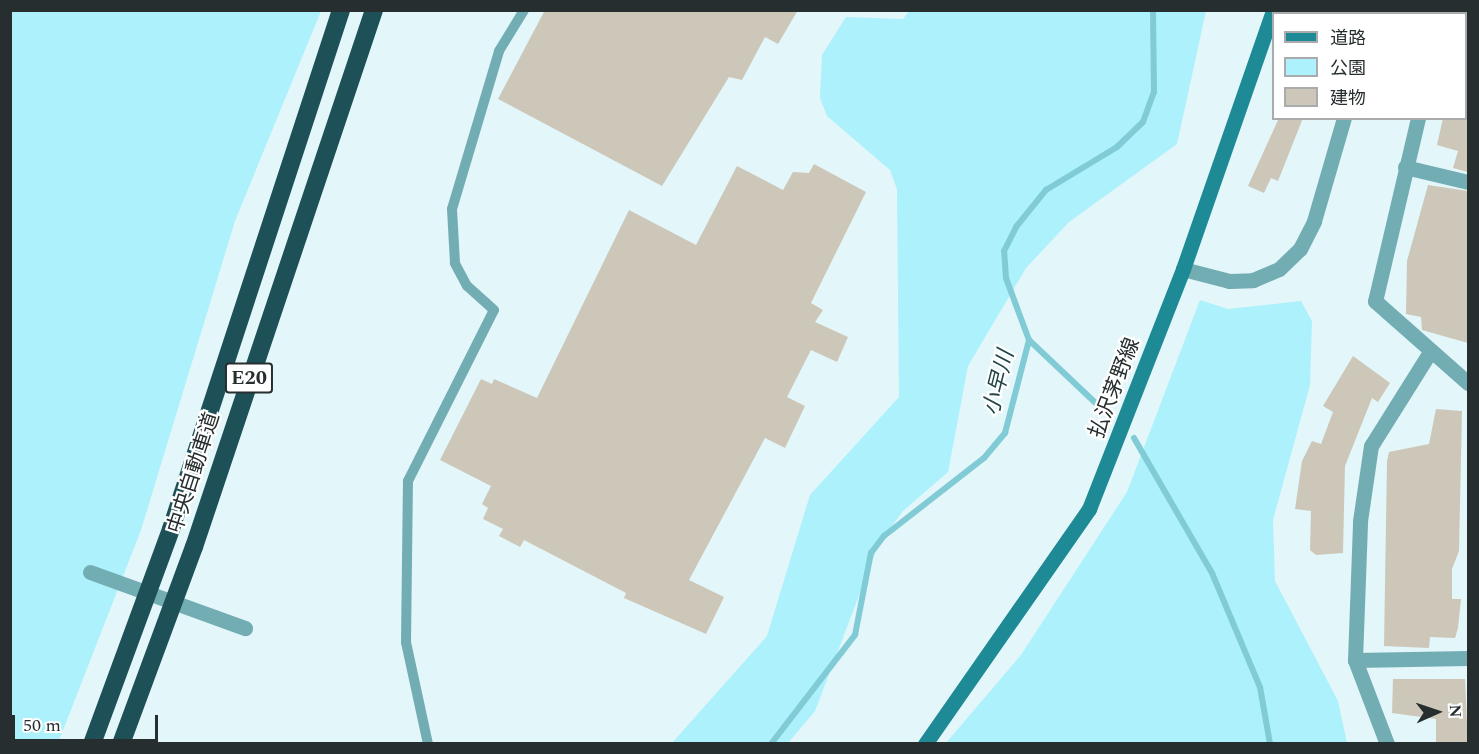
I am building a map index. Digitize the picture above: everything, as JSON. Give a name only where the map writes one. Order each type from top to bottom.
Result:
[{"type":"highway","name":"中央自動車道","points":[[92,744],[174,519],[341,10]]},
{"type":"highway","name":"中央自動車道","points":[[121,744],[176,600],[374,10]]},
{"type":"main road","name":"払沢茅野線","points":[[925,744],[1089,508],[1183,269],[1272,13]]},
{"type":"street","points":[[1183,269],[1229,281],[1253,280],[1279,269],[1300,249],[1314,221],[1343,120]]},
{"type":"street","points":[[1417,120],[1375,302],[1468,383]]},
{"type":"street","points":[[1405,167],[1468,182]]},
{"type":"street","points":[[1387,744],[1355,660],[1355,572],[1371,446],[1430,352]]},
{"type":"street","points":[[97,574],[245,628]]},
{"type":"street","points":[[1355,660],[1468,658]]},
{"type":"lane","points":[[428,744],[406,642],[408,481],[494,310],[467,286],[455,263],[452,209],[500,51],[524,10]]},
{"type":"green space","points":[[910,10],[1206,11],[1177,144],[1069,222],[1026,268],[968,366],[948,472],[903,511],[879,543],[815,711],[788,743],[672,743],[767,636],[810,495],[899,397],[897,189],[890,170],[827,116],[820,98],[822,55],[846,17],[903,19]]},
{"type":"green space","points":[[10,11],[321,11],[235,221],[141,530],[58,743],[11,743]]},
{"type":"green space","points":[[1200,300],[1228,309],[1301,301],[1312,321],[1310,385],[1273,520],[1275,581],[1338,701],[1347,743],[946,743],[1021,655],[1127,492]]},
{"type":"building","points":[[545,10],[798,10],[778,44],[765,37],[742,80],[729,77],[662,186],[498,99]]},
{"type":"building","points":[[1468,118],[1468,172],[1453,168],[1458,151],[1437,145],[1443,120],[1467,120]]},
{"type":"building","points":[[1278,120],[1302,120],[1278,181],[1271,178],[1264,193],[1248,186]]},
{"type":"building","points":[[814,164],[866,192],[811,303],[823,310],[815,322],[848,337],[837,362],[811,350],[787,397],[805,406],[785,448],[765,438],[689,580],[724,597],[706,634],[624,598],[626,593],[524,540],[520,547],[499,536],[503,529],[483,519],[488,508],[482,504],[491,486],[440,460],[481,379],[492,384],[494,379],[537,398],[629,210],[696,245],[737,166],[783,190],[793,172],[809,173]]},
{"type":"building","points":[[1428,185],[1468,191],[1468,343],[1422,330],[1421,317],[1406,314],[1407,261]]},
{"type":"building","points":[[1353,356],[1390,383],[1378,402],[1372,398],[1345,466],[1343,553],[1316,555],[1310,550],[1311,511],[1295,509],[1302,461],[1312,441],[1321,444],[1333,412],[1323,406]]},
{"type":"building","points":[[1436,409],[1462,411],[1459,551],[1452,569],[1452,599],[1461,599],[1458,628],[1455,638],[1430,637],[1429,648],[1384,646],[1387,461],[1389,452],[1429,444]]},
{"type":"building","points":[[1393,679],[1465,679],[1468,744],[1436,744],[1436,719],[1392,713]]},
{"type":"waterway","name":"小早川","points":[[771,744],[855,635],[871,553],[884,536],[984,458],[1005,433],[1029,340],[1006,278],[1004,251],[1016,227],[1046,190],[1117,147],[1143,122],[1154,92],[1153,10]]},
{"type":"waterway","points":[[1029,340],[1102,409]]},
{"type":"waterway","points":[[1134,438],[1212,573],[1260,687],[1270,744]]}]
